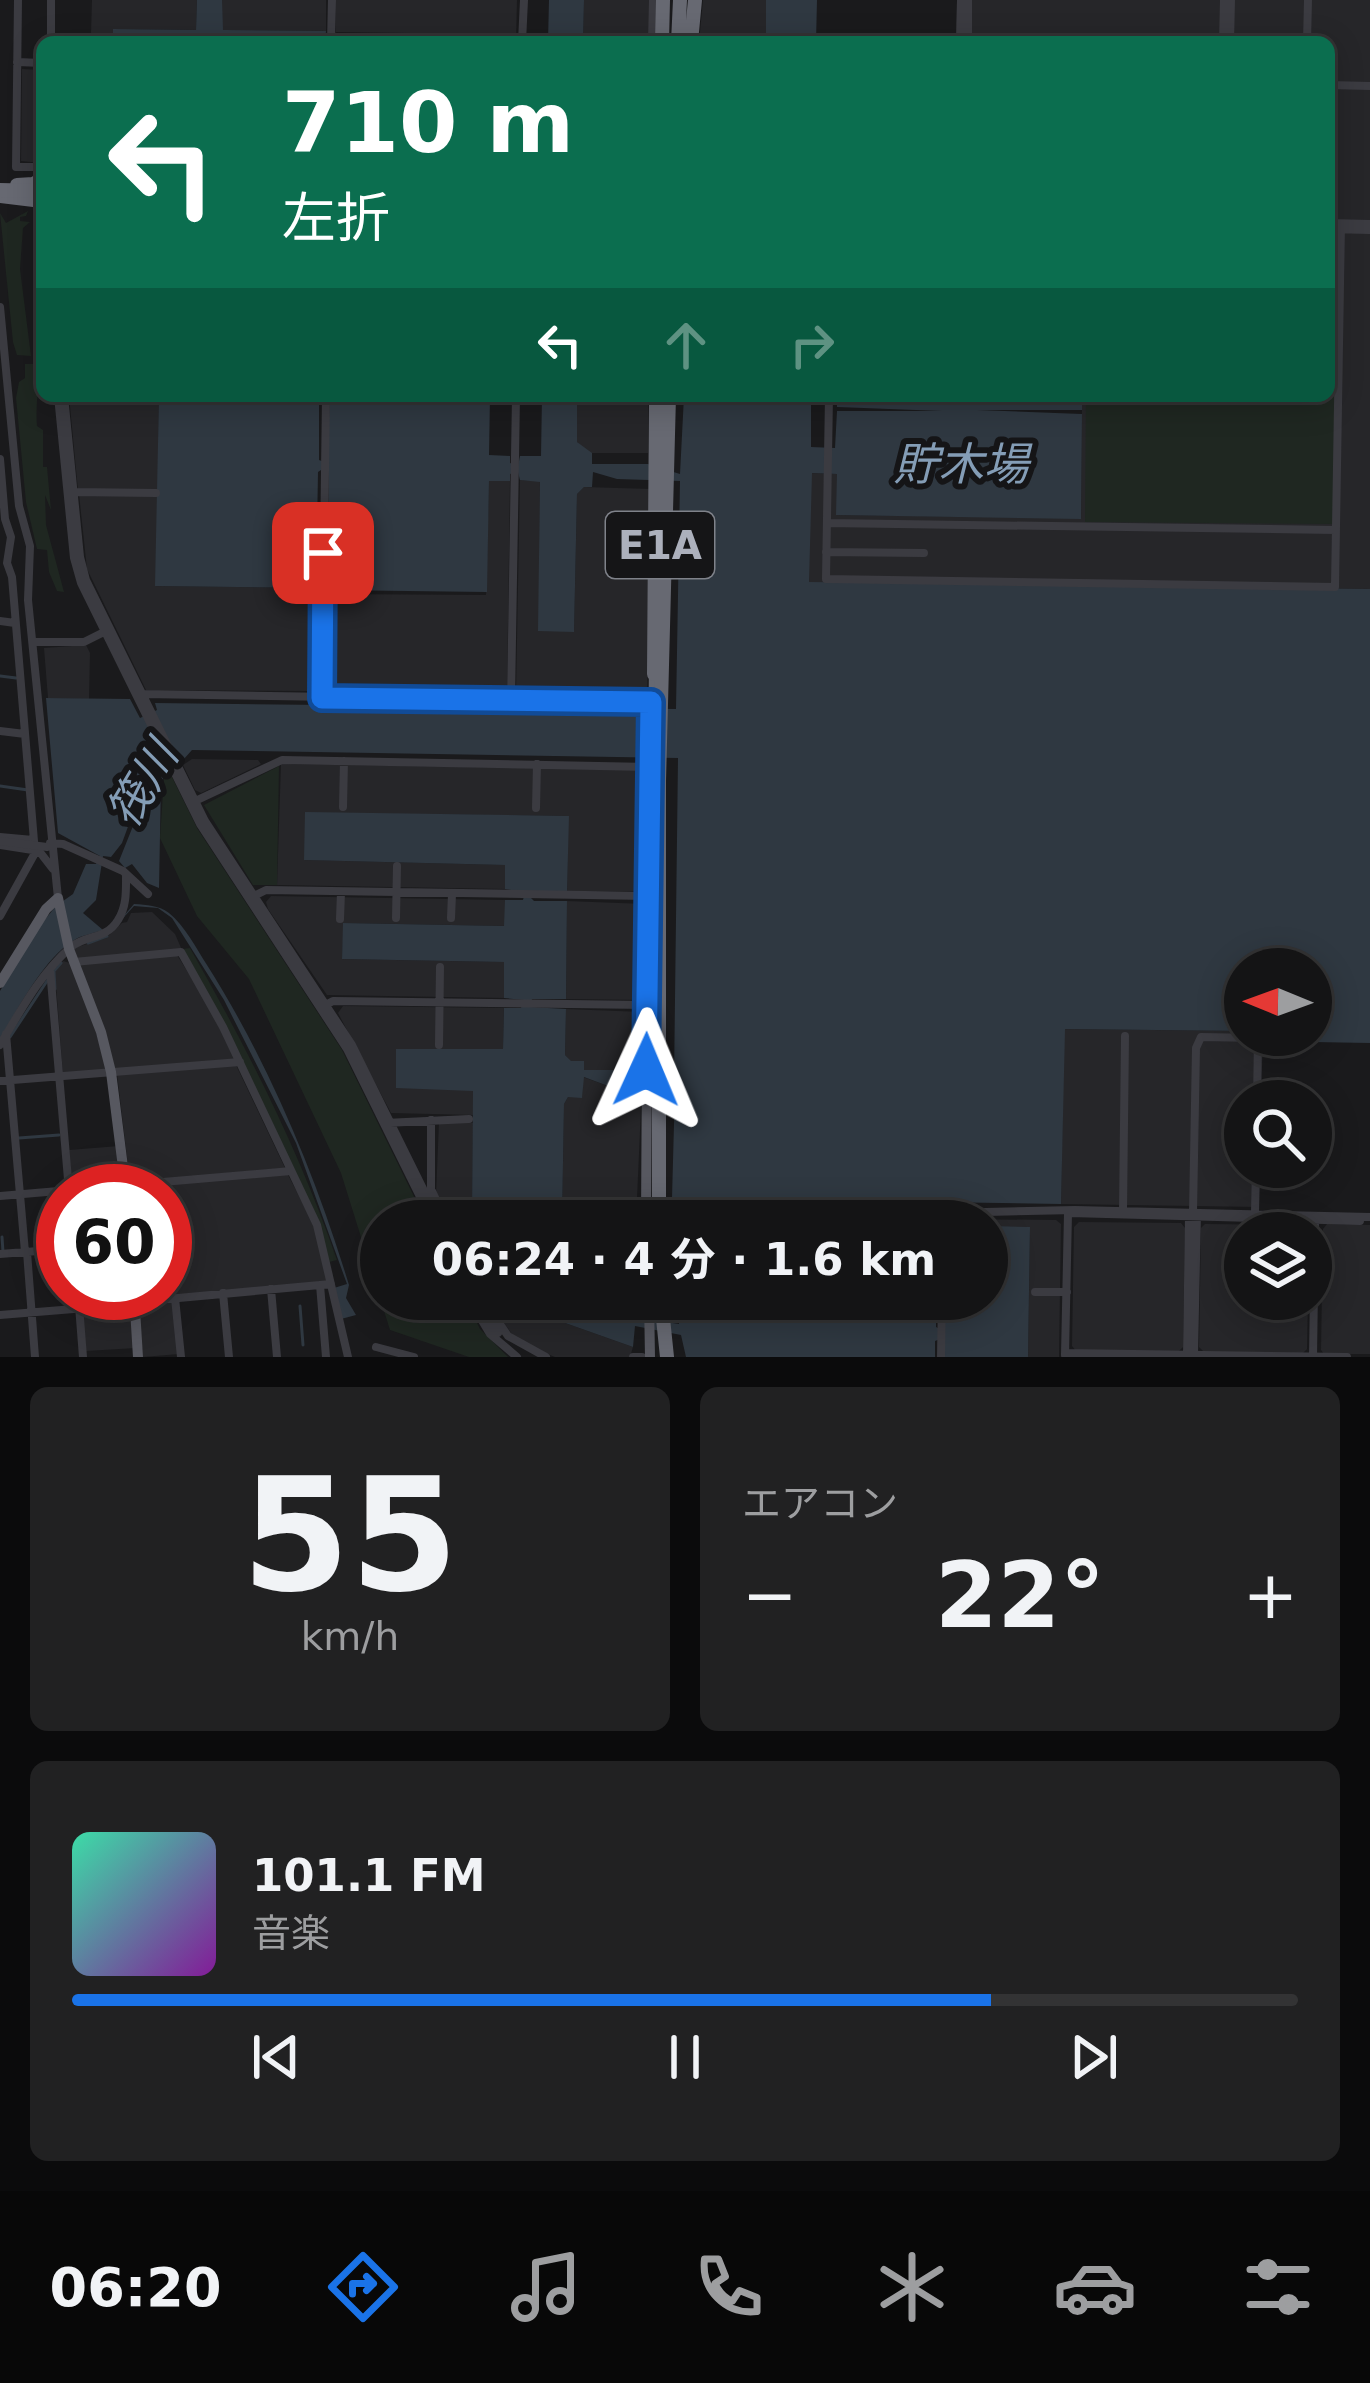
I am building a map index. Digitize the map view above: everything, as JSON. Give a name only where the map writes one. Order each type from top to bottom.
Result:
[{"type":"highway","points":[[658,36],[660,0]]},
{"type":"highway","points":[[680,0],[687,36]]},
{"type":"highway","points":[[689,36],[695,0]]},
{"type":"highway","points":[[0,193],[36,182]]},
{"type":"highway","points":[[0,193],[36,196]]},
{"type":"highway","points":[[652,1200],[662,402]]},
{"type":"highway","name":"E1A","points":[[652,1200],[662,402]]},
{"type":"highway","points":[[653,892],[669,703],[671,531],[664,489]]},
{"type":"highway","points":[[655,1320],[663,1357]]},
{"type":"main road","points":[[651,1200],[646,1070],[664,489],[662,402]]},
{"type":"main road","points":[[653,1200],[661,1072],[655,766]]},
{"type":"main road","points":[[0,983],[46,909],[58,900],[68,950],[101,1032],[111,1072],[122,1164]]},
{"type":"main road","points":[[136,1320],[139,1357]]},
{"type":"main road","points":[[642,1356],[645,1320]]},
{"type":"street","points":[[18,0],[16,167],[36,167]]},
{"type":"street","points":[[51,0],[51,36]]},
{"type":"street","points":[[331,36],[332,0]]},
{"type":"street","points":[[522,36],[524,0]]},
{"type":"street","points":[[964,36],[965,0]]},
{"type":"street","points":[[1227,0],[1227,36]]},
{"type":"street","points":[[1307,36],[1308,0]]},
{"type":"street","points":[[17,62],[36,63]]},
{"type":"street","points":[[1335,83],[1370,84]]},
{"type":"street","points":[[1335,226],[1370,227]]},
{"type":"street","points":[[829,402],[826,579],[1335,587],[1335,251],[1341,226]]},
{"type":"street","points":[[0,308],[19,506],[30,546],[27,589],[34,642],[41,847],[0,916]]},
{"type":"street","points":[[61,402],[74,558],[81,583],[108,630]]},
{"type":"street","points":[[62,402],[83,571],[108,630],[192,802],[324,1006],[428,1200]]},
{"type":"street","points":[[322,698],[326,402]]},
{"type":"street","points":[[511,701],[516,402]]},
{"type":"street","points":[[0,460],[2,510],[11,537],[6,553],[12,574],[25,734],[41,847],[53,869],[58,900]]},
{"type":"street","points":[[74,492],[156,493]]},
{"type":"street","points":[[826,523],[1336,530]]},
{"type":"street","points":[[826,552],[924,553]]},
{"type":"street","points":[[0,622],[15,623]]},
{"type":"street","points":[[34,642],[84,642],[108,630]]},
{"type":"street","points":[[140,696],[657,702]]},
{"type":"street","points":[[0,730],[25,734]]},
{"type":"street","points":[[192,802],[282,760],[655,766]]},
{"type":"street","points":[[343,807],[344,760]]},
{"type":"street","points":[[536,808],[537,764]]},
{"type":"street","points":[[0,841],[41,847]]},
{"type":"street","points":[[0,841],[98,859],[126,874],[148,894],[125,895]]},
{"type":"street","points":[[396,918],[397,866]]},
{"type":"street","points":[[0,1045],[37,983],[68,950],[111,929],[123,912],[126,874]]},
{"type":"street","points":[[251,897],[266,890],[653,892]]},
{"type":"street","points":[[340,919],[341,892]]},
{"type":"street","points":[[451,918],[452,894]]},
{"type":"street","points":[[74,962],[181,952],[240,1062],[317,1225],[325,1284],[326,1357]]},
{"type":"street","points":[[439,1045],[440,967]]},
{"type":"street","points":[[50,969],[67,1164]]},
{"type":"street","points":[[324,1006],[333,1000],[648,1005]]},
{"type":"street","points":[[6,1034],[35,1357]]},
{"type":"street","points":[[1123,1210],[1125,1036]]},
{"type":"street","points":[[1191,1356],[1196,1048],[1202,1037],[1258,1038],[1257,1080]]},
{"type":"street","points":[[0,1081],[240,1062]]},
{"type":"street","points":[[387,1122],[469,1119]]},
{"type":"street","points":[[431,1120],[434,1200]]},
{"type":"street","points":[[192,1181],[290,1171]]},
{"type":"street","points":[[0,1196],[36,1193]]},
{"type":"street","points":[[1008,1215],[1123,1210],[1224,1215]]},
{"type":"street","points":[[1068,1213],[1224,1214]]},
{"type":"street","points":[[1068,1213],[1065,1355],[1347,1357]]},
{"type":"street","points":[[1332,1218],[1370,1219]]},
{"type":"street","points":[[0,1254],[36,1252]]},
{"type":"street","points":[[192,1297],[325,1284]]},
{"type":"street","points":[[325,1284],[348,1357]]},
{"type":"street","points":[[271,1289],[276,1351]]},
{"type":"street","points":[[1035,1292],[1067,1292]]},
{"type":"street","points":[[223,1294],[228,1354]]},
{"type":"street","points":[[0,1315],[36,1312]]},
{"type":"street","points":[[81,1320],[83,1357]]},
{"type":"street","points":[[178,1320],[181,1356]]},
{"type":"street","points":[[484,1320],[490,1334],[517,1357]]},
{"type":"street","points":[[489,1320],[531,1357]]},
{"type":"street","points":[[494,1320],[508,1336],[546,1357]]},
{"type":"street","points":[[941,1357],[942,1320]]},
{"type":"street","points":[[1315,1357],[1316,1320]]},
{"type":"street","points":[[397,1357],[376,1347],[414,1357]]},
{"type":"shaded area","points":[[92,0],[197,0],[196,30],[114,29],[113,36],[60,36],[91,33]]},
{"type":"shaded area","points":[[222,0],[326,0],[326,31],[222,30]]},
{"type":"shaded area","points":[[336,0],[517,0],[516,36],[336,32]]},
{"type":"shaded area","points":[[584,0],[650,0],[649,36],[583,36]]},
{"type":"shaded area","points":[[703,0],[766,0],[766,36],[700,36]]},
{"type":"shaded area","points":[[957,0],[1370,0],[1370,589],[808,583],[811,473],[837,474],[837,515],[1081,518],[1082,402],[1335,402],[1335,36],[956,36]]},
{"type":"shaded area","points":[[22,69],[36,70],[36,162],[21,161]]},
{"type":"shaded area","points":[[28,211],[20,217],[30,222],[23,228],[20,269],[31,356],[17,355],[13,342],[0,213],[6,223]]},
{"type":"shaded area","points":[[1336,301],[1334,524],[1085,522],[1086,402],[1335,402]]},
{"type":"shaded area","points":[[25,364],[36,364],[37,426],[43,430],[43,467],[47,467],[51,510],[45,495],[46,525],[64,592],[57,591],[49,572],[47,550],[37,549],[26,502],[16,398],[19,382],[25,378]]},
{"type":"shaded area","points":[[70,402],[159,402],[158,491],[78,490]]},
{"type":"shaded area","points":[[577,402],[648,402],[648,453],[587,453],[577,442]]},
{"type":"shaded area","points":[[520,480],[540,481],[539,631],[574,631],[577,494],[584,487],[651,489],[647,697],[516,693]]},
{"type":"shaded area","points":[[489,481],[510,481],[507,694],[328,693],[327,594],[486,595]]},
{"type":"shaded area","points":[[79,494],[158,495],[156,586],[316,588],[315,691],[146,690],[87,569]]},
{"type":"shaded area","points":[[86,645],[89,699],[48,698],[44,648]]},
{"type":"shaded area","points":[[192,759],[258,760],[261,764],[201,793],[183,765]]},
{"type":"shaded area","points":[[165,763],[197,828],[342,1050],[416,1200],[360,1200],[360,1234],[341,1173],[249,979],[197,916],[160,838]]},
{"type":"shaded area","points":[[281,764],[644,770],[644,891],[567,891],[568,816],[306,813],[305,860],[506,865],[505,889],[277,885]]},
{"type":"shaded area","points":[[279,766],[277,885],[253,885],[204,805]]},
{"type":"shaded area","points":[[271,896],[505,900],[505,926],[344,923],[342,959],[504,962],[504,998],[327,995],[268,909]]},
{"type":"shaded area","points":[[567,901],[645,904],[643,1000],[566,999]]},
{"type":"shaded area","points":[[152,912],[175,934],[182,950],[77,959],[74,948],[106,938],[131,913]]},
{"type":"shaded area","points":[[190,948],[271,1101],[337,1260],[329,1262],[320,1226],[183,949]]},
{"type":"shaded area","points":[[177,955],[235,1059],[114,1069],[80,964]]},
{"type":"shaded area","points":[[63,961],[70,963],[86,1001],[108,1071],[63,1075],[55,972]]},
{"type":"shaded area","points":[[343,1006],[504,1008],[503,1049],[396,1049],[474,1090],[473,1115],[391,1113],[338,1013]]},
{"type":"shaded area","points":[[566,1009],[643,1012],[644,1073],[584,1070],[570,1061],[565,1055]]},
{"type":"shaded area","points":[[1064,1029],[1224,1031],[1224,1056],[1262,1056],[1262,1080],[1224,1080],[1224,1188],[1259,1188],[1259,1207],[1061,1204]]},
{"type":"shaded area","points":[[236,1065],[285,1168],[192,1176],[192,1164],[128,1164],[117,1074]]},
{"type":"shaded area","points":[[583,1077],[608,1086],[642,1086],[637,1200],[562,1200],[564,1104],[568,1097],[582,1097]]},
{"type":"shaded area","points":[[439,1122],[473,1123],[472,1200],[438,1200]]},
{"type":"shaded area","points":[[119,1146],[120,1164],[70,1164],[69,1150]]},
{"type":"shaded area","points":[[287,1173],[315,1227],[328,1282],[192,1294],[192,1182]]},
{"type":"shaded area","points":[[1008,1220],[1061,1224],[1059,1357],[1028,1357],[1030,1227],[1008,1263]]},
{"type":"shaded area","points":[[1079,1222],[1181,1223],[1185,1228],[1183,1347],[1177,1353],[1076,1351],[1072,1346],[1074,1227]]},
{"type":"shaded area","points":[[1224,1224],[1224,1320],[1308,1320],[1307,1349],[1302,1354],[1205,1353],[1199,1347],[1201,1228]]},
{"type":"shaded area","points":[[1332,1224],[1370,1225],[1370,1354],[1324,1354],[1321,1320],[1332,1320]]},
{"type":"shaded area","points":[[83,1320],[132,1320],[136,1348],[86,1351]]},
{"type":"shaded area","points":[[140,1320],[176,1320],[179,1354],[143,1357]]},
{"type":"shaded area","points":[[387,1320],[476,1320],[508,1357],[469,1357],[390,1330]]},
{"type":"shaded area","points":[[502,1320],[557,1320],[633,1347],[630,1357],[555,1357],[514,1337]]},
{"type":"water","points":[[197,0],[222,0],[223,30],[326,31],[326,36],[113,36],[113,29],[196,30]]},
{"type":"water","points":[[549,0],[584,0],[583,36],[548,36]]},
{"type":"water","points":[[766,0],[817,0],[816,36],[766,36]]},
{"type":"water","points":[[159,402],[319,402],[319,460],[327,463],[330,402],[490,402],[489,455],[510,456],[510,463],[518,466],[520,456],[541,456],[542,402],[577,402],[577,442],[592,453],[592,464],[648,464],[680,474],[684,402],[811,402],[811,447],[835,448],[837,411],[942,411],[837,407],[837,402],[1082,402],[1082,410],[977,410],[1082,414],[1081,519],[836,515],[837,474],[812,473],[809,582],[1370,589],[1370,1043],[1332,1042],[1332,948],[1224,948],[1224,1031],[1065,1029],[1061,1204],[672,1198],[675,1087],[608,1086],[584,1077],[582,1098],[568,1097],[564,1104],[562,1200],[472,1200],[473,1091],[396,1088],[396,1049],[503,1049],[504,1008],[521,1008],[524,1000],[504,998],[504,962],[342,959],[343,923],[504,926],[505,900],[523,900],[525,892],[505,889],[505,865],[304,860],[305,812],[569,816],[567,891],[530,897],[567,901],[566,999],[532,999],[530,1007],[566,1009],[565,1055],[571,1061],[584,1061],[584,1070],[640,1070],[674,1080],[678,758],[192,750],[183,760],[180,755],[162,765],[167,774],[161,781],[159,888],[147,883],[132,864],[125,868],[119,861],[137,816],[133,813],[122,843],[111,857],[103,856],[96,900],[83,913],[103,930],[76,939],[53,958],[0,1039],[0,991],[37,929],[73,894],[86,864],[96,864],[100,856],[58,833],[46,698],[130,699],[140,718],[157,710],[155,703],[676,709],[680,481],[617,479],[593,472],[592,487],[577,494],[574,632],[538,631],[540,482],[520,480],[518,472],[510,474],[510,481],[489,481],[487,592],[327,590],[329,473],[321,470],[316,588],[155,586]]},
{"type":"water","points":[[134,904],[161,908],[180,924],[251,1041],[270,1080],[321,1202],[349,1285],[346,1298],[356,1315],[341,1319],[334,1288],[347,1284],[296,1143],[224,1000],[172,918],[158,908],[134,906],[105,938]]},
{"type":"water","points":[[1008,1226],[1030,1227],[1028,1357],[945,1357],[943,1338],[935,1341],[935,1357],[686,1357],[681,1335],[635,1326],[633,1347],[557,1320],[679,1324],[678,1320],[936,1320],[936,1327],[944,1331],[945,1320],[1008,1320]]},
{"type":"waterway","points":[[0,676],[16,678]]},
{"type":"waterway","points":[[0,786],[28,790]]},
{"type":"waterway","points":[[88,943],[107,936]]},
{"type":"waterway","points":[[55,989],[54,971],[61,963]]},
{"type":"waterway","points":[[10,1037],[49,978]]},
{"type":"waterway","points":[[19,1138],[59,1135]]},
{"type":"waterway","points":[[2,1237],[3,1252]]},
{"type":"waterway","points":[[300,1306],[303,1345]]},
{"type":"route","points":[[323,553],[322,698],[651,702],[646,1070]]},
{"type":"water label","name":"貯木場","points":[[961,464]]},
{"type":"water label","name":"筏川","points":[[142,784]]}]
